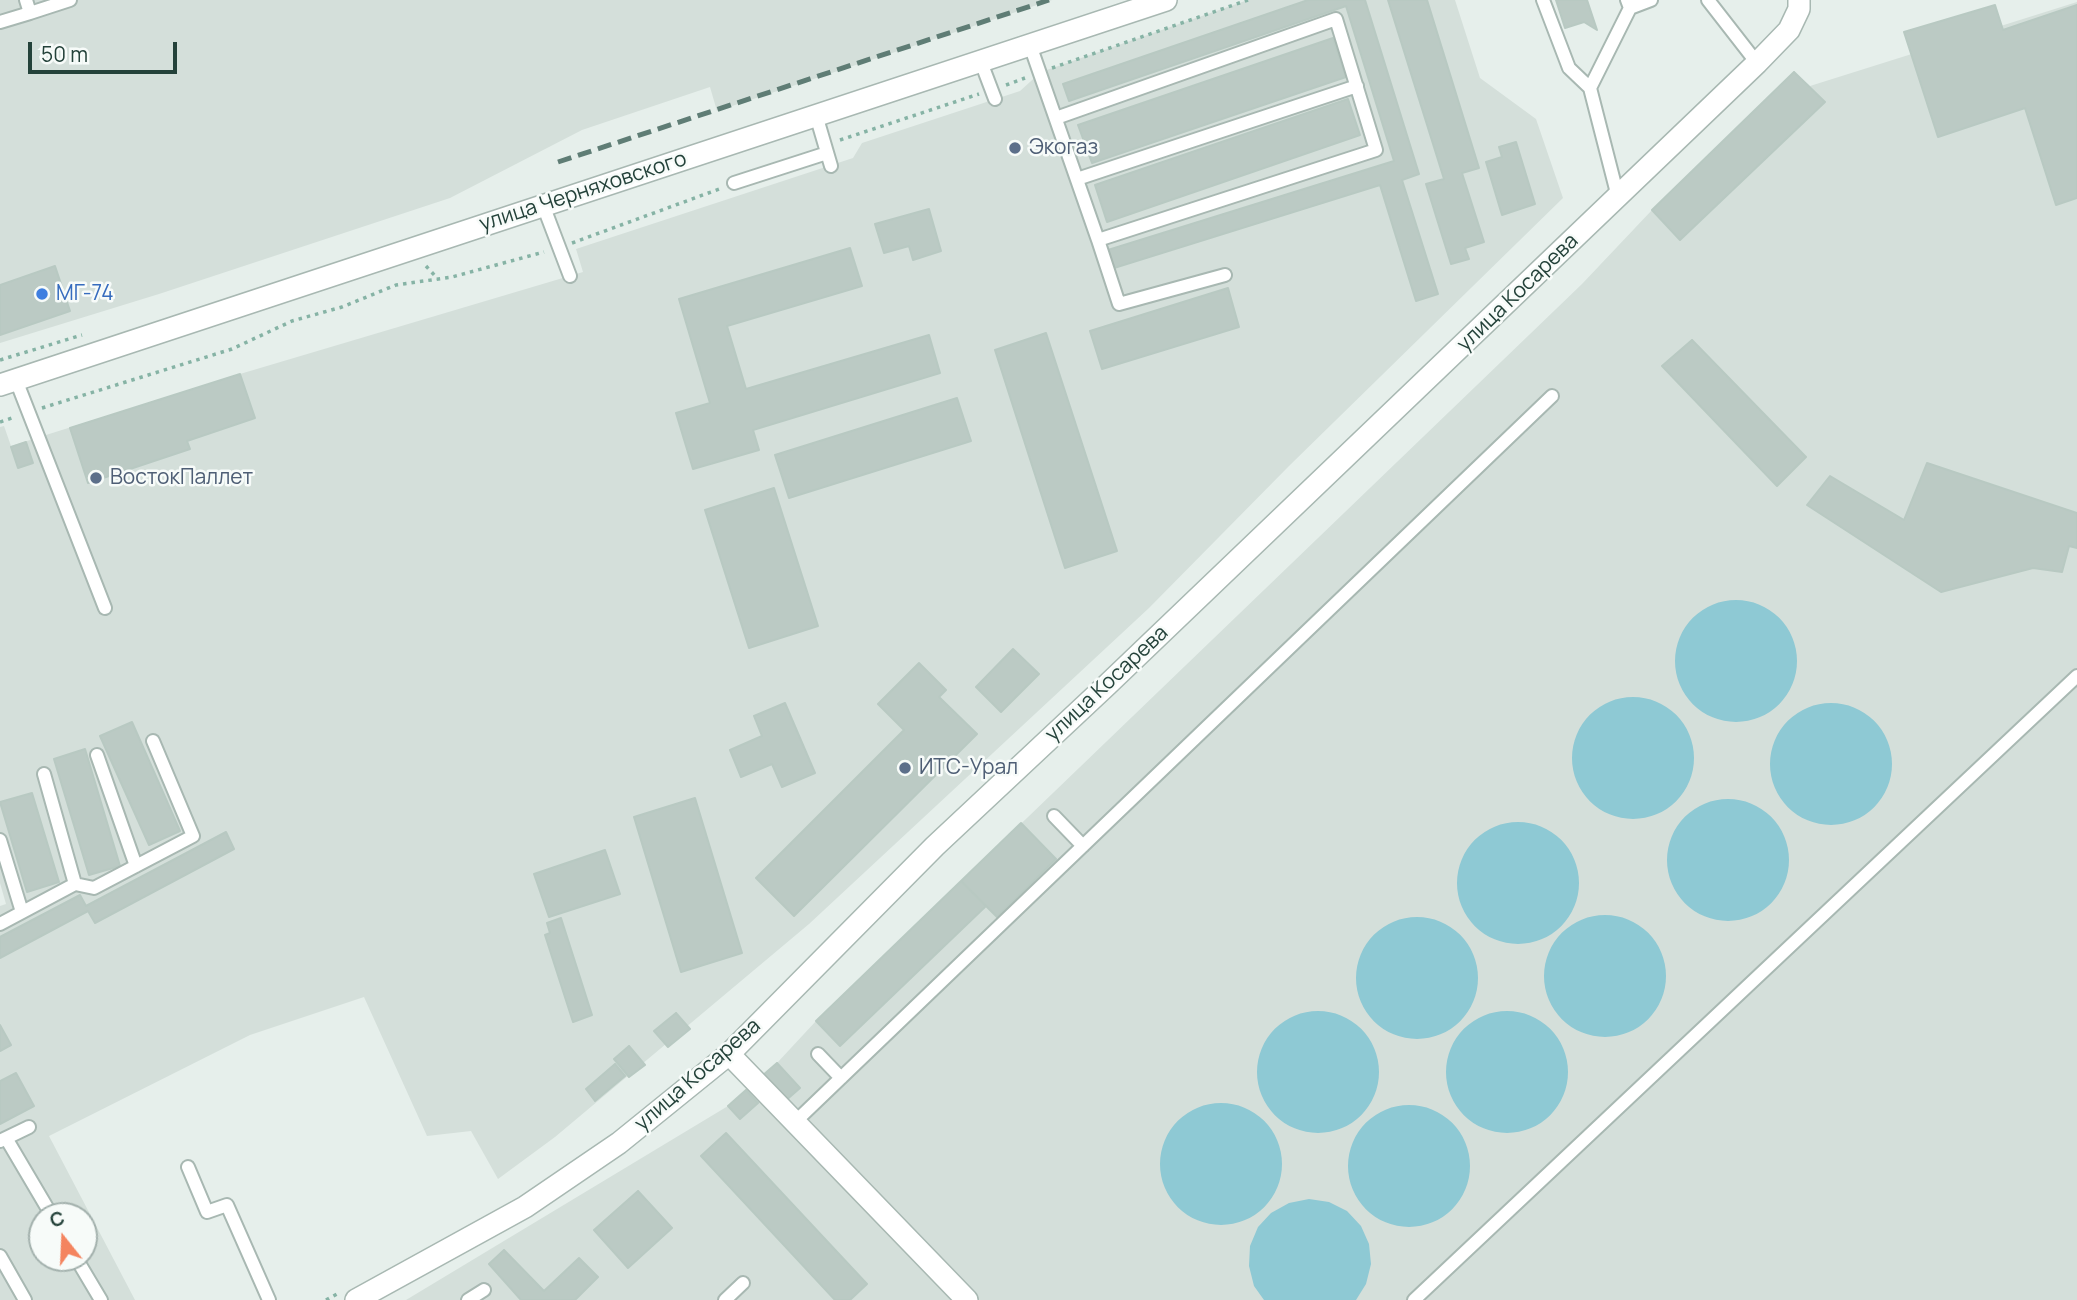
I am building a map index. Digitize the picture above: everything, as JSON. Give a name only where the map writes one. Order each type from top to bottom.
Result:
[{"type":"street","name":"улица Черняховского","points":[[8,382],[1166,0]]},
{"type":"street","name":"улица Косарева","points":[[356,1300],[525,1207],[619,1143],[729,1054],[935,846],[1757,64],[1789,30],[1799,9],[1800,0]]},
{"type":"street","points":[[729,1054],[967,1300]]},
{"type":"lane","points":[[0,22],[28,6],[70,0]]},
{"type":"lane","points":[[1543,0],[1569,68],[1590,88],[1618,197]]},
{"type":"lane","points":[[1590,88],[1628,4],[1651,0]]},
{"type":"lane","points":[[1708,0],[1757,64]]},
{"type":"lane","points":[[1056,118],[1336,19],[1376,150],[1098,240]]},
{"type":"lane","points":[[1031,45],[1119,304],[1225,275]]},
{"type":"lane","points":[[981,62],[993,95]]},
{"type":"lane","points":[[1077,179],[1357,86]]},
{"type":"lane","points":[[816,115],[831,166]]},
{"type":"lane","points":[[734,183],[826,149]]},
{"type":"lane","points":[[543,205],[569,276]]},
{"type":"lane","points":[[8,382],[29,413],[105,608]]},
{"type":"lane","points":[[795,1122],[1552,396]]},
{"type":"lane","points":[[1414,1300],[2077,676]]},
{"type":"lane","points":[[0,924],[75,884],[94,888],[193,836],[153,741]]},
{"type":"lane","points":[[97,755],[136,866]]},
{"type":"lane","points":[[44,774],[75,884]]},
{"type":"lane","points":[[1054,816],[1083,846]]},
{"type":"lane","points":[[0,840],[22,912]]},
{"type":"lane","points":[[818,1054],[841,1078]]},
{"type":"lane","points":[[29,1127],[3,1140],[43,1202]]},
{"type":"lane","points":[[188,1167],[208,1212],[227,1205],[269,1300]]},
{"type":"lane","points":[[0,1256],[25,1300]]},
{"type":"lane","points":[[84,1272],[101,1300]]},
{"type":"lane","points":[[725,1300],[743,1283]]},
{"type":"lane","points":[[468,1300],[484,1290]]},
{"type":"path","points":[[826,149],[993,95],[1041,72],[1248,0]]},
{"type":"path","points":[[0,422],[232,349],[292,321],[342,307],[396,285],[452,277],[559,248],[734,183]]},
{"type":"shaded area","points":[[0,0],[1052,0],[717,111],[710,87],[582,130],[450,198],[159,294],[0,343]]},
{"type":"shaded area","points":[[1248,0],[1455,0],[1480,78],[1536,119],[1563,198],[1289,466],[1149,608],[809,924],[555,1137],[498,1179],[471,1131],[427,1136],[364,997],[250,1035],[49,1136],[84,1202],[28,1202],[28,1272],[98,1272],[98,1229],[135,1300],[0,1300],[0,1124],[34,1106],[16,1073],[0,1081],[0,1051],[11,1045],[0,1025],[0,958],[88,911],[95,923],[234,848],[226,833],[86,906],[0,937],[0,906],[6,904],[0,883],[0,803],[0,427],[4,426],[11,446],[240,374],[583,272],[576,249],[853,158],[862,143],[1020,91],[1041,72]],"holes":[[[132,722],[180,830],[149,845],[100,736]],[[84,750],[119,866],[89,875],[54,759]],[[32,793],[59,882],[27,891],[0,803]]]},
{"type":"shaded area","points":[[2077,2],[2077,1300],[406,1300],[728,1106],[777,1063],[816,1021],[1582,284],[1652,210],[1794,72],[1810,86]]},
{"type":"water","points":[[1736,600],[1759,605],[1779,618],[1792,638],[1797,661],[1792,684],[1779,704],[1759,717],[1736,722],[1713,717],[1693,704],[1680,684],[1675,661],[1680,638],[1693,618],[1713,605]]},
{"type":"water","points":[[1633,697],[1656,702],[1676,715],[1689,735],[1694,758],[1689,781],[1676,801],[1656,814],[1633,819],[1610,814],[1590,801],[1577,781],[1572,758],[1577,735],[1590,715],[1610,702]]},
{"type":"water","points":[[1831,703],[1854,708],[1874,721],[1887,741],[1892,764],[1887,787],[1874,807],[1854,820],[1831,825],[1808,820],[1788,807],[1775,787],[1770,764],[1775,741],[1788,721],[1808,708]]},
{"type":"water","points":[[1728,799],[1751,804],[1771,817],[1784,837],[1789,860],[1784,883],[1771,903],[1751,916],[1728,921],[1705,916],[1685,903],[1672,883],[1667,860],[1672,837],[1685,817],[1705,804]]},
{"type":"water","points":[[1518,822],[1541,827],[1561,840],[1574,860],[1579,883],[1574,906],[1561,926],[1541,939],[1518,944],[1495,939],[1475,926],[1462,906],[1457,883],[1462,860],[1475,840],[1495,827]]},
{"type":"water","points":[[1605,915],[1628,920],[1648,933],[1661,953],[1666,976],[1661,999],[1648,1019],[1628,1032],[1605,1037],[1582,1032],[1562,1019],[1549,999],[1544,976],[1549,953],[1562,933],[1582,920]]},
{"type":"water","points":[[1417,917],[1440,922],[1460,935],[1473,955],[1478,978],[1473,1001],[1460,1021],[1440,1034],[1417,1039],[1394,1034],[1374,1021],[1361,1001],[1356,978],[1361,955],[1374,935],[1394,922]]},
{"type":"water","points":[[1318,1011],[1341,1016],[1361,1029],[1374,1049],[1379,1072],[1374,1095],[1361,1115],[1341,1128],[1318,1133],[1295,1128],[1275,1115],[1262,1095],[1257,1072],[1262,1049],[1275,1029],[1295,1016]]},
{"type":"water","points":[[1507,1011],[1530,1016],[1550,1029],[1563,1049],[1568,1072],[1563,1095],[1550,1115],[1530,1128],[1507,1133],[1484,1128],[1464,1115],[1451,1095],[1446,1072],[1451,1049],[1464,1029],[1484,1016]]},
{"type":"water","points":[[1221,1103],[1244,1108],[1264,1121],[1277,1141],[1282,1164],[1277,1187],[1264,1207],[1244,1220],[1221,1225],[1198,1220],[1178,1207],[1165,1187],[1160,1164],[1165,1141],[1178,1121],[1198,1108]]},
{"type":"water","points":[[1409,1105],[1432,1110],[1452,1123],[1465,1143],[1470,1166],[1465,1189],[1452,1209],[1432,1222],[1409,1227],[1386,1222],[1366,1209],[1353,1189],[1348,1166],[1353,1143],[1366,1123],[1386,1110]]},
{"type":"water","points":[[1309,1199],[1329,1202],[1347,1211],[1361,1226],[1369,1244],[1371,1264],[1366,1284],[1356,1300],[1264,1300],[1254,1286],[1249,1266],[1250,1246],[1258,1227],[1271,1213],[1289,1203]]},
{"type":"building","points":[[1308,0],[1365,0],[1419,174],[1402,180],[1438,294],[1416,301],[1380,185],[1114,268],[1108,250],[1394,161],[1346,6],[1069,101],[1063,84]]},
{"type":"building","points":[[1388,0],[1427,0],[1479,168],[1462,173],[1484,242],[1465,248],[1469,259],[1451,264],[1426,184],[1444,179]]},
{"type":"building","points":[[1556,0],[1587,0],[1597,30],[1584,22],[1565,28]]},
{"type":"building","points":[[1995,5],[2003,30],[2077,5],[2077,198],[2056,205],[2025,108],[1938,137],[1904,32]]},
{"type":"building","points":[[1333,38],[1346,77],[1092,163],[1078,125]]},
{"type":"building","points":[[1794,72],[1825,102],[1680,240],[1652,210]]},
{"type":"building","points":[[1348,99],[1360,135],[1107,222],[1095,185]]},
{"type":"building","points":[[1516,142],[1535,204],[1502,215],[1486,162],[1502,157],[1499,147]]},
{"type":"building","points":[[929,209],[941,251],[913,260],[909,246],[884,253],[875,224]]},
{"type":"building","points":[[850,248],[862,286],[727,326],[746,389],[929,335],[940,373],[753,430],[759,450],[693,469],[676,413],[710,403],[679,299]]},
{"type":"building","points":[[55,266],[70,311],[0,335],[0,285]]},
{"type":"building","points":[[1228,288],[1239,327],[1102,369],[1090,331]]},
{"type":"building","points":[[1046,333],[1117,551],[1065,568],[995,350]]},
{"type":"building","points":[[1692,340],[1806,457],[1777,486],[1662,366]]},
{"type":"building","points":[[240,374],[255,418],[187,441],[190,449],[88,483],[70,428]]},
{"type":"building","points":[[957,398],[971,441],[789,498],[775,455]]},
{"type":"building","points":[[26,442],[33,463],[18,468],[11,447]]},
{"type":"building","points":[[1927,463],[2077,513],[2077,548],[2069,546],[2062,572],[2033,568],[1941,592],[1807,505],[1830,476],[1904,520]]},
{"type":"building","points":[[774,488],[818,626],[749,648],[705,510]]},
{"type":"building","points":[[1013,649],[1039,674],[1001,712],[976,687]]},
{"type":"building","points":[[919,663],[946,690],[939,697],[977,734],[794,916],[756,878],[904,730],[878,704]]},
{"type":"building","points":[[785,703],[815,773],[782,787],[772,764],[741,777],[730,750],[762,736],[754,716]]},
{"type":"building","points":[[132,722],[180,831],[149,845],[100,736]]},
{"type":"building","points":[[85,749],[120,866],[89,875],[54,759]]},
{"type":"building","points":[[32,793],[59,882],[27,892],[0,802]]},
{"type":"building","points":[[695,798],[742,953],[681,972],[634,817]]},
{"type":"building","points":[[1021,823],[1056,859],[997,917],[961,881]]},
{"type":"building","points":[[226,832],[234,849],[95,923],[88,911],[0,958],[0,937],[80,895],[86,906]]},
{"type":"building","points":[[605,850],[620,894],[549,917],[534,874]]},
{"type":"building","points":[[961,881],[986,906],[840,1046],[816,1021]]},
{"type":"building","points":[[561,918],[592,1015],[573,1022],[545,935],[550,933],[547,923]]},
{"type":"building","points":[[676,1013],[690,1029],[668,1047],[654,1031]]},
{"type":"building","points":[[0,1025],[11,1045],[0,1051]]},
{"type":"building","points":[[629,1046],[645,1065],[629,1077],[614,1059]]},
{"type":"building","points":[[777,1063],[800,1088],[784,1102],[762,1076]]},
{"type":"building","points":[[615,1064],[625,1076],[595,1101],[586,1089]]},
{"type":"building","points":[[16,1073],[34,1106],[0,1124],[0,1081]]},
{"type":"building","points":[[746,1090],[758,1103],[740,1119],[728,1106]]},
{"type":"building","points":[[726,1133],[867,1284],[850,1300],[835,1300],[701,1156]]},
{"type":"building","points":[[638,1191],[672,1228],[628,1268],[594,1230]]},
{"type":"building","points":[[504,1250],[544,1291],[579,1258],[598,1277],[575,1300],[521,1300],[489,1264]]},
{"type":"railway","points":[[558,162],[1049,0]]},
{"type":"place","name":"Экогаз","points":[[1015,148]]},
{"type":"place","name":"МГ-74","points":[[42,294]]},
{"type":"place","name":"ВостокПаллет","points":[[96,478]]},
{"type":"place","name":"ИТС-Урал","points":[[905,768]]}]
